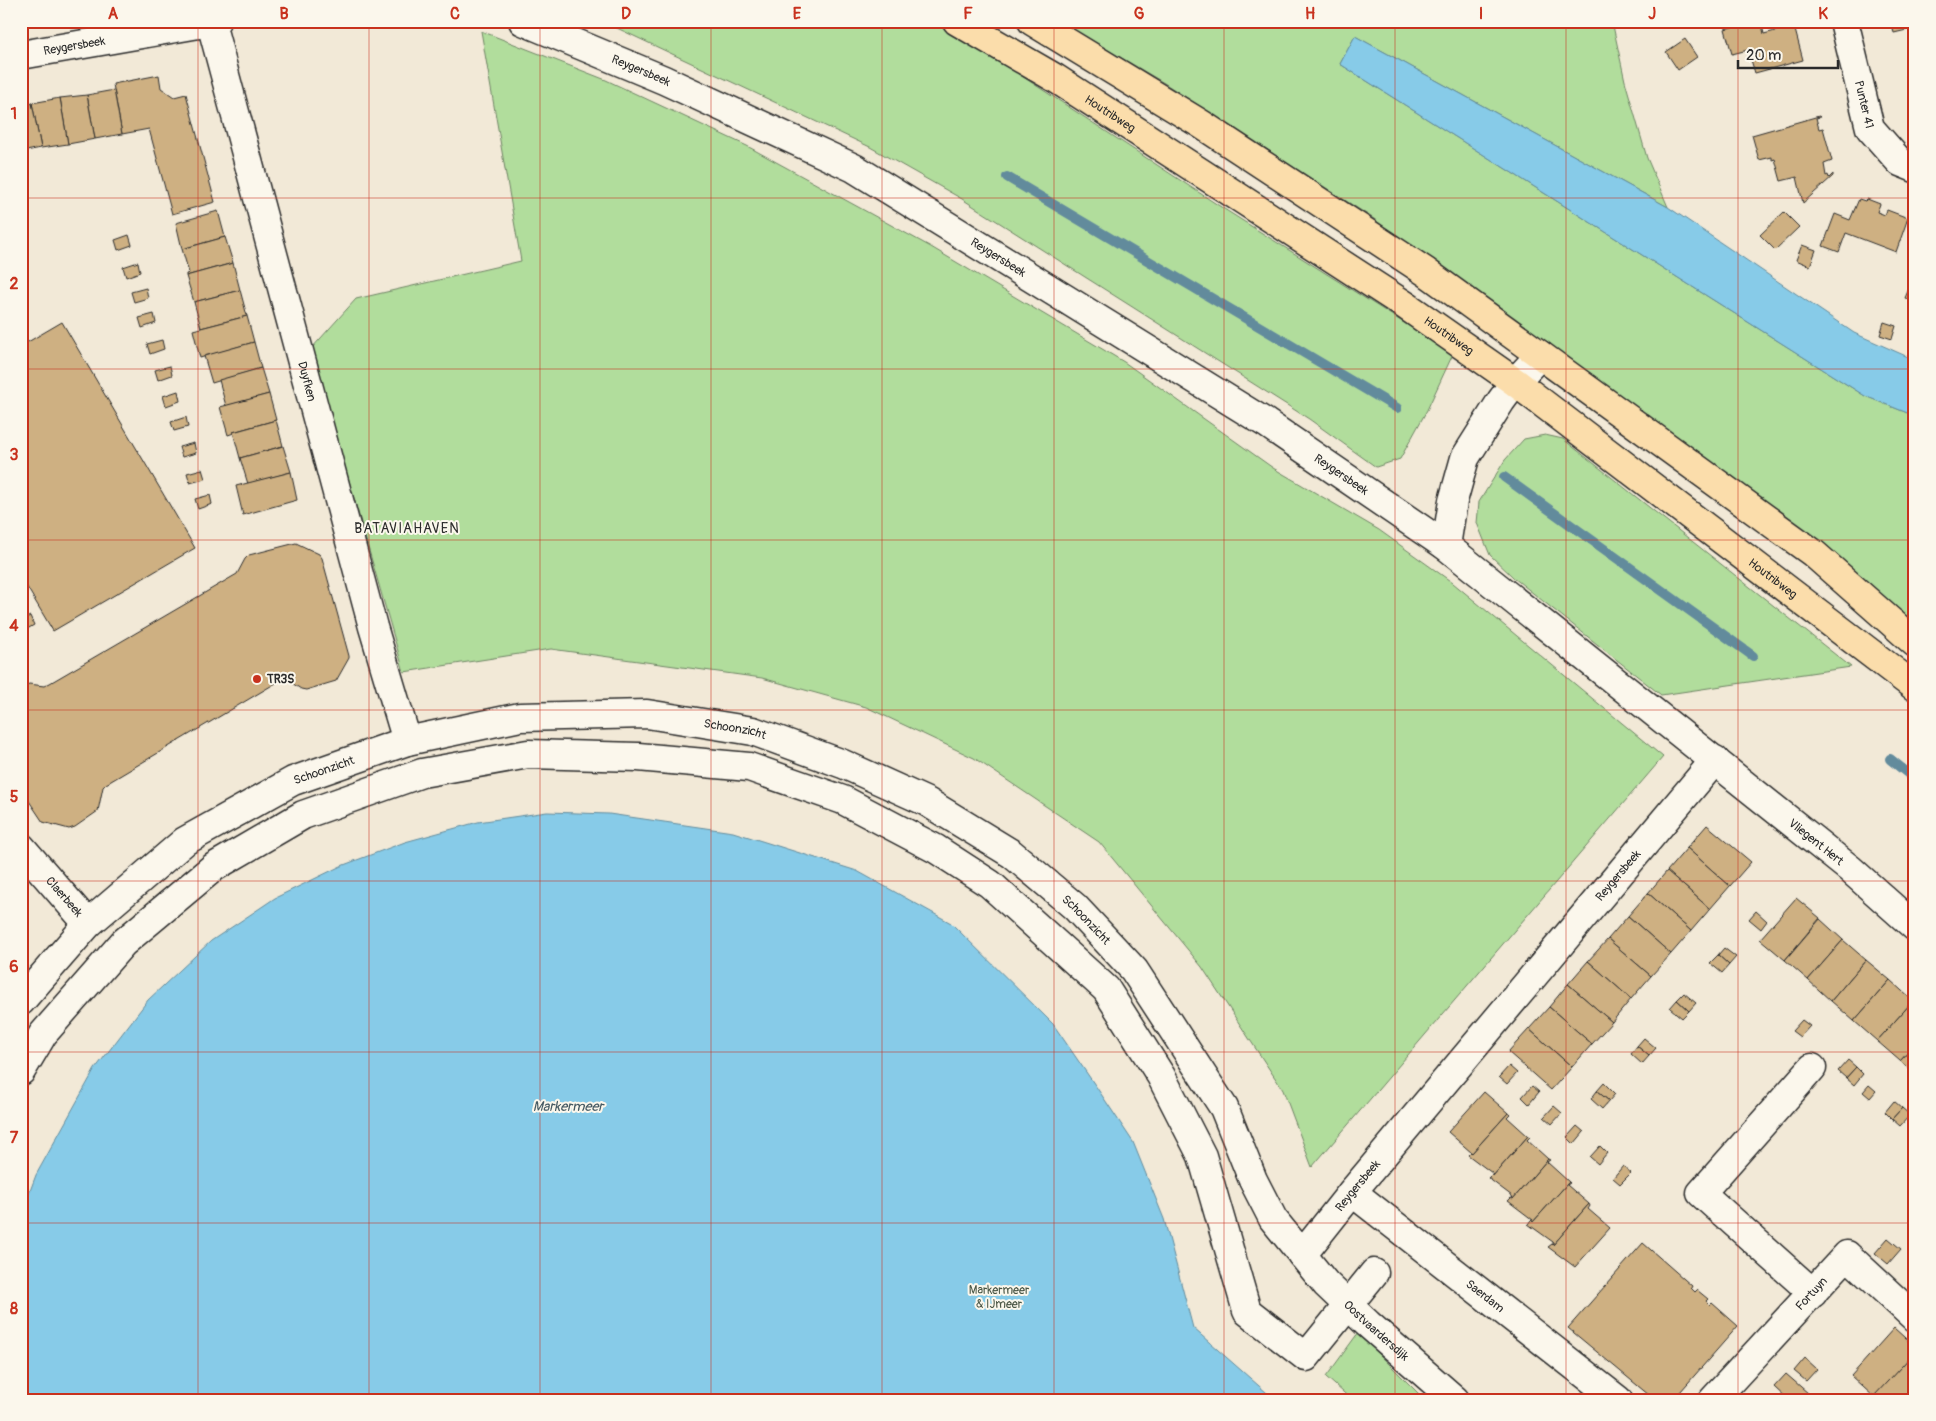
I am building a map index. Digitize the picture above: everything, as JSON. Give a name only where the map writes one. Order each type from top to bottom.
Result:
[{"type":"main road","name":"Houtribweg","points":[[957,21],[1056,78],[1405,305],[1515,382],[1915,687]]},
{"type":"main road","points":[[1032,21],[1201,124],[1401,255],[1813,553],[1915,642]]},
{"type":"street","name":"Reygersbeek","points":[[523,21],[664,80],[854,168],[1266,423],[1446,546],[1715,760],[1302,1254]]},
{"type":"street","name":"Punter 41","points":[[1844,21],[1870,128],[1900,162],[1915,168]]},
{"type":"street","name":"Reygersbeek","points":[[21,55],[213,22]]},
{"type":"street","name":"Duyfken","points":[[213,22],[373,627],[407,741]]},
{"type":"street","points":[[1446,546],[1453,501],[1465,458],[1501,401],[1540,354]]},
{"type":"street","name":"Schoonzicht","points":[[21,1001],[88,924],[185,841],[293,781],[407,741],[520,717],[647,714],[753,731],[843,764],[927,802],[1012,854],[1075,907],[1134,970],[1224,1108],[1253,1180],[1273,1219],[1302,1254]]},
{"type":"street","points":[[21,1071],[42,1034],[123,943],[214,867],[303,815],[422,773],[528,754],[638,757],[749,767],[843,800],[936,849],[990,884],[1106,989],[1161,1076],[1202,1156],[1247,1311],[1306,1357],[1374,1273]]},
{"type":"street","name":"Vliegent Hert","points":[[1715,760],[1850,869],[1915,927]]},
{"type":"street","name":"Claerbeek","points":[[21,847],[88,924]]},
{"type":"street","points":[[1812,1068],[1701,1193],[1813,1293]]},
{"type":"street","name":"Saerdam","points":[[1352,1192],[1618,1400]]},
{"type":"street","name":"Oostvaardersdijk","points":[[1302,1254],[1326,1284],[1455,1400]]},
{"type":"street","name":"Fortuyn","points":[[1713,1400],[1847,1255],[1915,1318]]},
{"type":"green space","points":[[602,21],[938,21],[1221,207],[1453,354],[1427,410],[1400,459],[1376,467],[1309,419],[962,199],[870,147]]},
{"type":"green space","points":[[1059,21],[1612,21],[1625,81],[1647,158],[1668,207],[1355,36],[1340,64],[1865,396],[1915,416],[1915,628],[1476,298],[1374,219],[1164,83]]},
{"type":"green space","points":[[481,31],[606,80],[747,146],[931,247],[1124,362],[1273,468],[1379,530],[1453,583],[1663,757],[1312,1167],[1283,1090],[1202,967],[1099,842],[974,758],[866,707],[762,678],[551,649],[404,672],[311,349],[356,299],[521,261]]},
{"type":"green space","points":[[1545,435],[1563,439],[1851,667],[1661,695],[1514,578],[1490,555],[1477,523],[1479,502],[1505,460],[1524,439]]},
{"type":"green space","points":[[1358,1333],[1426,1400],[1352,1400],[1326,1377]]},
{"type":"water","points":[[1355,36],[1668,207],[1854,333],[1915,360],[1915,416],[1865,396],[1340,64]]},
{"type":"water","name":"Markermeer","points":[[547,812],[609,814],[733,832],[857,871],[951,923],[1053,1024],[1097,1088],[1133,1142],[1164,1219],[1193,1328],[1275,1400],[21,1400],[21,1215],[36,1175],[95,1069],[148,1000],[211,941],[275,898],[341,866],[405,842],[478,822]]},
{"type":"building","points":[[1752,21],[1761,21],[1764,34],[1794,26],[1803,60],[1755,73],[1748,50],[1732,54],[1725,29]]},
{"type":"building","points":[[1891,21],[1915,21],[1915,28],[1894,33]]},
{"type":"building","points":[[1685,39],[1697,57],[1678,70],[1666,52]]},
{"type":"building","points":[[1915,73],[1915,104],[1914,104],[1906,75]]},
{"type":"building","points":[[159,75],[161,88],[174,97],[186,94],[215,202],[172,214],[149,129],[122,134],[113,84]]},
{"type":"building","points":[[114,90],[122,134],[95,139],[87,95]]},
{"type":"building","points":[[87,95],[95,139],[68,144],[60,98]]},
{"type":"building","points":[[60,98],[68,144],[41,148],[32,103]]},
{"type":"building","points":[[32,103],[41,148],[21,152],[21,106]]},
{"type":"building","points":[[1819,116],[1816,118],[1819,129],[1823,128],[1832,161],[1824,164],[1826,176],[1828,175],[1829,178],[1833,174],[1833,176],[1803,203],[1797,177],[1781,181],[1775,159],[1772,160],[1772,157],[1759,160],[1752,135]]},
{"type":"building","points":[[1859,199],[1865,201],[1867,199],[1880,204],[1877,212],[1885,215],[1887,210],[1908,218],[1896,252],[1846,233],[1839,252],[1823,246],[1835,214],[1850,220]]},
{"type":"building","points":[[218,211],[225,237],[182,249],[176,223]]},
{"type":"building","points":[[1784,212],[1799,227],[1775,250],[1760,235]]},
{"type":"building","points":[[129,235],[132,245],[118,250],[115,240]]},
{"type":"building","points":[[225,237],[233,263],[186,276],[189,273],[182,249]]},
{"type":"building","points":[[1802,245],[1816,250],[1810,266],[1796,260]]},
{"type":"building","points":[[138,262],[140,272],[126,277],[123,267]]},
{"type":"building","points":[[233,263],[240,290],[194,302],[186,276]]},
{"type":"building","points":[[1915,274],[1915,301],[1905,298]]},
{"type":"building","points":[[146,288],[148,298],[134,302],[131,292]]},
{"type":"building","points":[[240,290],[247,316],[201,328],[194,302]]},
{"type":"building","points":[[154,314],[156,323],[142,328],[139,318]]},
{"type":"building","points":[[247,316],[254,342],[200,358],[193,330]]},
{"type":"building","points":[[62,322],[195,548],[53,631],[21,577],[21,346]]},
{"type":"building","points":[[1884,322],[1896,326],[1892,339],[1880,335]]},
{"type":"building","points":[[162,340],[164,349],[150,354],[147,344]]},
{"type":"building","points":[[254,342],[261,368],[212,383],[204,356]]},
{"type":"building","points":[[170,366],[172,375],[158,380],[155,370]]},
{"type":"building","points":[[261,368],[269,394],[226,406],[219,380]]},
{"type":"building","points":[[178,391],[180,401],[166,406],[163,396]]},
{"type":"building","points":[[269,394],[276,420],[228,435],[220,407]]},
{"type":"building","points":[[186,417],[188,427],[174,431],[171,422]]},
{"type":"building","points":[[276,420],[283,446],[240,458],[233,432]]},
{"type":"building","points":[[194,443],[196,453],[182,457],[179,447]]},
{"type":"building","points":[[283,446],[291,472],[248,484],[240,458]]},
{"type":"building","points":[[202,469],[205,479],[190,483],[187,473]]},
{"type":"building","points":[[291,472],[297,500],[243,515],[236,486]]},
{"type":"building","points":[[210,495],[212,504],[198,509],[195,499]]},
{"type":"building","points":[[296,543],[319,554],[322,558],[349,656],[336,681],[306,690],[287,680],[281,680],[106,784],[103,787],[98,811],[75,827],[69,829],[43,822],[21,789],[21,688],[29,684],[44,686],[50,683],[237,574],[249,555]]},
{"type":"building","points":[[30,616],[34,625],[22,632],[21,621]]},
{"type":"building","points":[[1707,825],[1751,862],[1730,886],[1687,848]]},
{"type":"building","points":[[1687,848],[1730,886],[1710,909],[1667,871]]},
{"type":"building","points":[[1667,871],[1710,909],[1691,931],[1648,893]]},
{"type":"building","points":[[1648,893],[1691,931],[1671,954],[1628,916]]},
{"type":"building","points":[[1796,898],[1820,918],[1785,960],[1760,939]]},
{"type":"building","points":[[1756,911],[1767,921],[1761,929],[1749,919]]},
{"type":"building","points":[[1628,916],[1671,954],[1651,976],[1608,939]]},
{"type":"building","points":[[1820,919],[1843,940],[1808,980],[1785,960]]},
{"type":"building","points":[[1608,939],[1651,976],[1631,999],[1588,961]]},
{"type":"building","points":[[1843,940],[1866,960],[1831,1001],[1808,980]]},
{"type":"building","points":[[1724,948],[1736,957],[1729,965],[1718,955]]},
{"type":"building","points":[[1718,955],[1729,965],[1722,973],[1710,963]]},
{"type":"building","points":[[1866,960],[1890,980],[1854,1021],[1831,1001]]},
{"type":"building","points":[[1588,961],[1631,999],[1612,1022],[1568,984]]},
{"type":"building","points":[[1890,980],[1913,1001],[1877,1041],[1854,1021]]},
{"type":"building","points":[[1568,984],[1612,1022],[1592,1044],[1549,1007]]},
{"type":"building","points":[[1684,993],[1696,1003],[1689,1011],[1677,1000]]},
{"type":"building","points":[[1677,1000],[1689,1011],[1682,1018],[1670,1008]]},
{"type":"building","points":[[1913,1001],[1915,1002],[1915,1045],[1900,1061],[1877,1041]]},
{"type":"building","points":[[1549,1007],[1592,1044],[1572,1067],[1529,1029]]},
{"type":"building","points":[[1802,1020],[1810,1026],[1800,1037],[1792,1031]]},
{"type":"building","points":[[1529,1029],[1572,1067],[1551,1090],[1508,1052]]},
{"type":"building","points":[[1644,1038],[1656,1048],[1649,1056],[1637,1046]]},
{"type":"building","points":[[1915,1045],[1915,1074],[1900,1061]]},
{"type":"building","points":[[1637,1046],[1649,1056],[1642,1064],[1631,1054]]},
{"type":"building","points":[[1848,1060],[1856,1067],[1846,1078],[1838,1071]]},
{"type":"building","points":[[1509,1066],[1517,1073],[1507,1084],[1499,1077]]},
{"type":"building","points":[[1856,1067],[1863,1074],[1854,1085],[1846,1078]]},
{"type":"building","points":[[1604,1083],[1615,1094],[1609,1101],[1597,1091]]},
{"type":"building","points":[[1869,1085],[1876,1091],[1870,1098],[1863,1092]]},
{"type":"building","points":[[1532,1086],[1539,1092],[1529,1104],[1522,1097]]},
{"type":"building","points":[[1597,1091],[1609,1101],[1602,1109],[1591,1099]]},
{"type":"building","points":[[1484,1092],[1508,1113],[1472,1153],[1448,1132]]},
{"type":"building","points":[[1894,1101],[1902,1108],[1892,1119],[1885,1112]]},
{"type":"building","points":[[1554,1106],[1562,1113],[1552,1124],[1544,1117]]},
{"type":"building","points":[[1902,1108],[1910,1115],[1900,1126],[1892,1119]]},
{"type":"building","points":[[1508,1113],[1510,1114],[1507,1117],[1528,1136],[1493,1176],[1492,1173],[1468,1155],[1472,1153]]},
{"type":"building","points":[[1577,1126],[1584,1132],[1574,1144],[1567,1137]]},
{"type":"building","points":[[1528,1136],[1530,1137],[1527,1140],[1548,1159],[1513,1199],[1512,1196],[1488,1178],[1491,1175],[1493,1176]]},
{"type":"building","points":[[1600,1146],[1607,1153],[1598,1164],[1590,1157]]},
{"type":"building","points":[[1548,1159],[1550,1160],[1547,1162],[1569,1182],[1533,1222],[1531,1220],[1533,1220],[1508,1201],[1511,1198],[1513,1199]]},
{"type":"building","points":[[1623,1166],[1631,1173],[1620,1184],[1613,1178]]},
{"type":"building","points":[[1569,1182],[1567,1185],[1589,1204],[1553,1245],[1553,1242],[1528,1224],[1531,1220],[1533,1222]]},
{"type":"building","points":[[1589,1204],[1588,1209],[1610,1228],[1575,1267],[1548,1247],[1553,1245]]},
{"type":"building","points":[[1888,1238],[1901,1249],[1888,1264],[1875,1253]]},
{"type":"building","points":[[1643,1243],[1692,1286],[1691,1288],[1695,1292],[1697,1290],[1708,1299],[1706,1301],[1710,1305],[1712,1303],[1738,1326],[1673,1400],[1655,1400],[1568,1328]]},
{"type":"building","points":[[1894,1328],[1915,1347],[1915,1352],[1874,1397],[1851,1376]]},
{"type":"building","points":[[1915,1352],[1915,1398],[1874,1400],[1872,1398]]},
{"type":"building","points":[[1805,1358],[1817,1369],[1806,1381],[1794,1371]]},
{"type":"building","points":[[1786,1374],[1816,1400],[1788,1400],[1774,1387]]},
{"type":"waterway","points":[[1007,177],[1397,408]]},
{"type":"waterway","points":[[1504,477],[1753,656]]},
{"type":"waterway","points":[[1890,759],[1915,779]]},
{"type":"place","name":"TR3S","points":[[257,679]]},
{"type":"district","name":"BATAVIAHAVEN","points":[[407,528]]},
{"type":"park label","name":"Markermeer & IJmeer","points":[[999,1297]]}]
